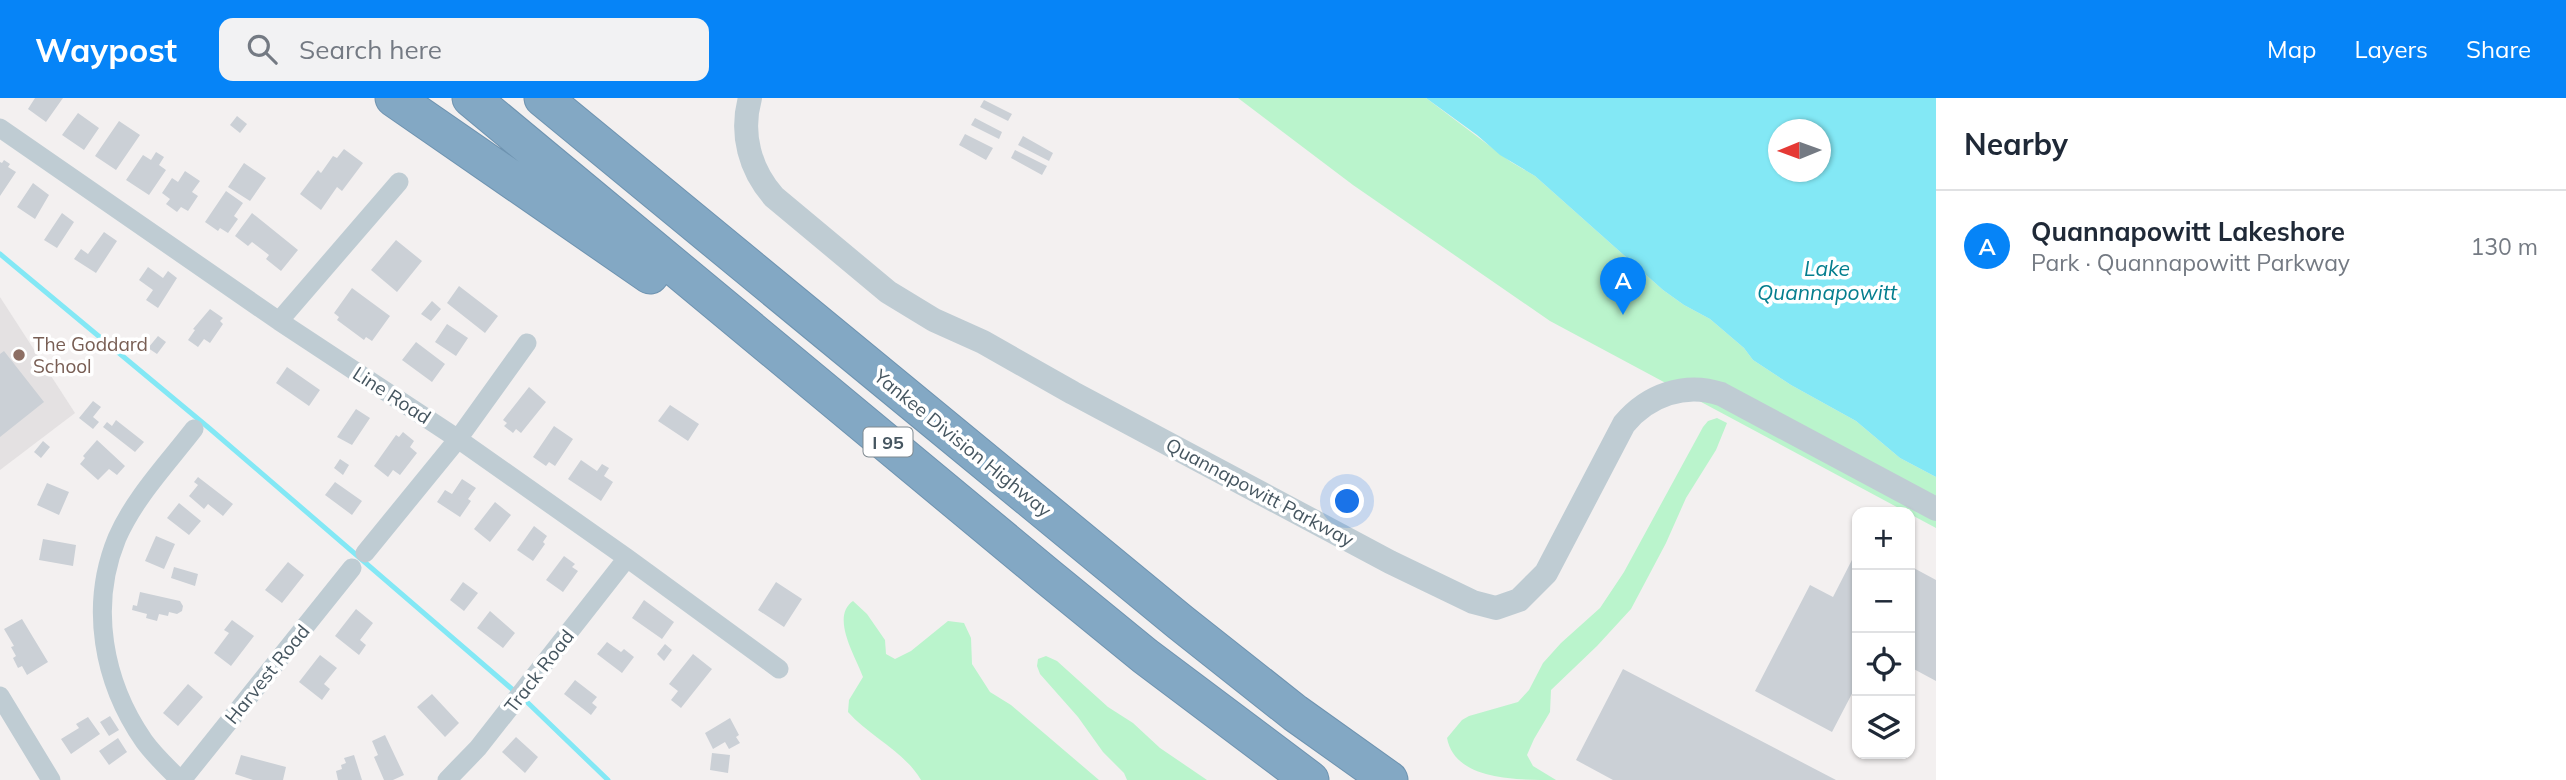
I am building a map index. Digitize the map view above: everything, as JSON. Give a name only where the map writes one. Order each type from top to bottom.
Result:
[{"type":"highway","points":[[394,98],[574,222],[785,373],[866,424]]},
{"type":"highway","name":"I 95","points":[[471,98],[1145,656],[1310,780]]},
{"type":"highway","name":"Yankee Division Highway","points":[[543,98],[1180,622],[1295,713],[1389,780]]},
{"type":"highway","points":[[561,98],[623,163]]},
{"type":"street","name":"Quannapowitt Parkway","points":[[750,98],[746,123],[747,144],[761,181],[774,197],[888,292],[934,320],[983,342],[1278,503],[1473,602],[1496,608],[1519,600],[1546,573],[1624,424],[1643,405],[1676,391],[1703,390],[1721,394],[1936,509]]},
{"type":"street","name":"Line Road","points":[[0,128],[279,321],[458,439],[779,669]]},
{"type":"street","points":[[279,321],[399,183]]},
{"type":"street","points":[[365,553],[458,439],[527,343]]},
{"type":"street","points":[[181,780],[145,742],[116,688],[105,650],[102,607],[106,574],[122,529],[135,504],[194,429]]},
{"type":"street","name":"Track Road","points":[[447,780],[478,748],[627,558]]},
{"type":"street","name":"Harvest Road","points":[[181,780],[352,568]]},
{"type":"street","points":[[0,696],[51,780]]},
{"type":"shaded area","name":"The Goddard School","points":[[0,297],[75,413],[0,470]]},
{"type":"green space","points":[[1238,98],[1426,98],[1511,162],[1535,176],[1663,290],[1710,319],[1744,348],[1753,360],[1791,385],[1856,421],[1900,458],[1936,477],[1936,528],[1915,517],[1915,507],[1897,507],[1550,321],[1353,185]]},
{"type":"green space","points":[[1717,418],[1727,423],[1716,450],[1686,498],[1631,609],[1551,690],[1550,712],[1527,755],[1533,766],[1556,780],[1489,775],[1462,762],[1452,752],[1447,738],[1462,720],[1469,716],[1518,702],[1529,690],[1543,663],[1600,608],[1624,572],[1703,427],[1708,421]]},
{"type":"green space","points":[[853,601],[867,614],[885,640],[886,654],[895,659],[911,651],[948,621],[964,623],[971,638],[972,664],[990,692],[1011,705],[1099,780],[921,780],[905,760],[848,712],[849,700],[863,677],[844,627],[847,608]]},
{"type":"green space","points":[[1046,656],[1057,661],[1108,707],[1133,723],[1160,748],[1207,780],[1127,780],[1124,773],[1103,752],[1078,717],[1040,674],[1038,659]]},
{"type":"water","name":"Lake Quannapowitt","points":[[1426,98],[1936,98],[1936,477],[1900,458],[1856,421],[1791,385],[1753,360],[1744,348],[1710,319],[1663,290],[1535,176],[1500,155]]},
{"type":"building","points":[[35,98],[63,98],[46,122],[28,109]]},
{"type":"building","points":[[984,100],[1012,114],[1008,121],[980,107]]},
{"type":"building","points":[[78,113],[99,128],[84,150],[62,135]]},
{"type":"building","points":[[237,116],[247,124],[240,133],[230,125]]},
{"type":"building","points":[[975,118],[1002,132],[999,139],[971,125]]},
{"type":"building","points":[[119,121],[140,135],[116,170],[95,156]]},
{"type":"building","points":[[965,134],[993,148],[986,160],[959,145]]},
{"type":"building","points":[[1023,136],[1053,153],[1049,161],[1018,145]]},
{"type":"building","points":[[344,149],[363,163],[342,191],[337,187],[321,210],[300,194],[318,170],[321,173],[333,156],[337,158]]},
{"type":"building","points":[[1015,150],[1047,166],[1042,175],[1011,158]]},
{"type":"building","points":[[156,152],[164,157],[159,165],[166,170],[149,195],[126,180],[143,155],[151,160]]},
{"type":"building","points":[[4,160],[10,164],[8,167],[16,172],[0,196],[0,162]]},
{"type":"building","points":[[244,163],[266,178],[250,201],[228,187]]},
{"type":"building","points":[[185,171],[200,181],[192,192],[198,196],[188,211],[181,207],[177,212],[166,204],[170,199],[162,193],[172,178],[178,182]]},
{"type":"building","points":[[33,183],[49,195],[35,219],[17,207]]},
{"type":"building","points":[[226,191],[243,203],[234,216],[238,219],[228,233],[220,228],[218,231],[205,222]]},
{"type":"building","points":[[62,213],[74,222],[57,248],[44,240]]},
{"type":"building","points":[[252,213],[298,250],[281,271],[266,259],[269,255],[252,242],[248,246],[235,236]]},
{"type":"building","points":[[104,232],[117,241],[96,273],[74,259],[81,249],[88,254]]},
{"type":"building","points":[[396,240],[422,261],[397,292],[371,270]]},
{"type":"building","points":[[148,267],[163,278],[168,271],[177,278],[158,308],[146,300],[153,290],[139,280]]},
{"type":"building","points":[[459,286],[498,316],[485,333],[447,303]]},
{"type":"building","points":[[352,288],[390,316],[372,341],[366,337],[364,340],[337,320],[339,317],[334,313]]},
{"type":"building","points":[[432,301],[441,309],[431,321],[421,314]]},
{"type":"building","points":[[210,309],[223,318],[220,321],[223,324],[210,343],[204,339],[198,347],[188,340],[195,330],[193,329]]},
{"type":"building","points":[[447,324],[468,338],[456,356],[435,342]]},
{"type":"building","points":[[158,336],[166,342],[157,354],[148,348]]},
{"type":"building","points":[[416,342],[445,364],[432,382],[402,360]]},
{"type":"building","points":[[4,351],[44,402],[0,437],[0,354]]},
{"type":"building","points":[[287,367],[320,390],[309,406],[276,383]]},
{"type":"building","points":[[529,387],[546,402],[521,433],[516,429],[513,433],[504,426],[507,423],[503,420]]},
{"type":"building","points":[[93,401],[101,407],[93,417],[99,422],[93,429],[79,418]]},
{"type":"building","points":[[670,405],[699,424],[688,441],[658,421]]},
{"type":"building","points":[[356,409],[370,418],[352,445],[337,437]]},
{"type":"building","points":[[116,420],[144,442],[135,452],[103,427],[107,422],[112,426]]},
{"type":"building","points":[[554,426],[573,439],[555,466],[549,462],[546,466],[533,457]]},
{"type":"building","points":[[403,432],[414,441],[410,447],[417,453],[400,475],[393,470],[388,477],[374,466],[396,435],[399,437]]},
{"type":"building","points":[[97,440],[125,466],[117,475],[109,469],[98,480],[80,464],[85,458],[83,456]]},
{"type":"building","points":[[43,441],[50,447],[41,458],[34,452]]},
{"type":"building","points":[[340,459],[349,465],[343,475],[334,468]]},
{"type":"building","points":[[581,460],[597,471],[602,464],[609,468],[604,476],[613,482],[601,501],[568,479]]},
{"type":"building","points":[[198,477],[233,504],[223,516],[208,504],[204,509],[189,496],[198,485],[194,482]]},
{"type":"building","points":[[462,479],[476,488],[460,517],[437,502],[445,490],[452,494]]},
{"type":"building","points":[[335,482],[362,501],[352,515],[325,495]]},
{"type":"building","points":[[47,483],[69,492],[59,515],[37,505]]},
{"type":"building","points":[[495,502],[511,515],[490,542],[474,529]]},
{"type":"building","points":[[179,503],[201,521],[189,535],[167,518]]},
{"type":"building","points":[[534,526],[547,536],[543,542],[545,544],[533,561],[517,550]]},
{"type":"building","points":[[156,536],[175,544],[164,569],[145,561]]},
{"type":"building","points":[[43,539],[76,545],[73,566],[39,560]]},
{"type":"building","points":[[564,556],[575,564],[572,567],[578,571],[563,592],[546,580]]},
{"type":"building","points":[[1852,560],[1852,694],[1832,732],[1755,691],[1810,585],[1833,597]]},
{"type":"building","points":[[288,562],[304,575],[282,603],[265,590]]},
{"type":"building","points":[[174,567],[198,574],[195,586],[171,578]]},
{"type":"building","points":[[1915,569],[1936,580],[1936,681],[1915,670]]},
{"type":"building","points":[[463,582],[478,593],[464,611],[450,600]]},
{"type":"building","points":[[776,582],[802,599],[784,627],[758,610]]},
{"type":"building","points":[[140,592],[180,601],[182,611],[177,614],[169,612],[168,616],[159,614],[157,621],[146,618],[147,614],[132,610],[133,605],[137,606]]},
{"type":"building","points":[[644,600],[674,622],[662,639],[632,618]]},
{"type":"building","points":[[356,609],[373,623],[360,640],[366,645],[359,655],[335,636]]},
{"type":"building","points":[[490,611],[515,633],[503,648],[477,628]]},
{"type":"building","points":[[22,619],[48,662],[27,675],[22,666],[18,668],[13,658],[16,656],[11,647],[14,646],[4,629]]},
{"type":"building","points":[[232,620],[254,636],[231,666],[214,653],[229,633],[224,630]]},
{"type":"building","points":[[607,642],[621,652],[624,649],[634,657],[622,673],[597,654]]},
{"type":"building","points":[[665,644],[672,650],[664,661],[657,654]]},
{"type":"building","points":[[693,654],[712,669],[681,708],[671,700],[678,691],[669,684]]},
{"type":"building","points":[[320,655],[337,668],[324,684],[330,689],[322,700],[299,682]]},
{"type":"building","points":[[1623,669],[1836,780],[1613,780],[1576,760]]},
{"type":"building","points":[[575,680],[597,697],[592,703],[597,707],[591,715],[564,694]]},
{"type":"building","points":[[188,684],[203,697],[178,726],[163,713]]},
{"type":"building","points":[[432,694],[459,723],[445,737],[417,707]]},
{"type":"building","points":[[110,716],[119,730],[109,736],[100,722]]},
{"type":"building","points":[[88,717],[100,734],[71,754],[61,739],[79,728],[76,724]]},
{"type":"building","points":[[730,718],[740,743],[729,749],[725,742],[713,749],[705,733]]},
{"type":"building","points":[[385,735],[404,775],[393,780],[384,780],[374,757],[378,755],[372,741]]},
{"type":"building","points":[[516,737],[538,757],[525,773],[502,752]]},
{"type":"building","points":[[118,738],[127,752],[109,765],[99,751]]},
{"type":"building","points":[[712,753],[730,755],[728,773],[710,770]]},
{"type":"building","points":[[241,755],[286,767],[283,780],[253,780],[235,774]]},
{"type":"building","points":[[354,755],[362,780],[338,780],[336,771],[342,769],[341,765],[346,763],[344,758]]},
{"type":"waterway","points":[[0,254],[209,428],[527,702],[608,780]]},
{"type":"place","name":"Quannapowitt Lakeshore","points":[[1623,315]]},
{"type":"place","name":"The Goddard School","points":[[19,355]]}]
